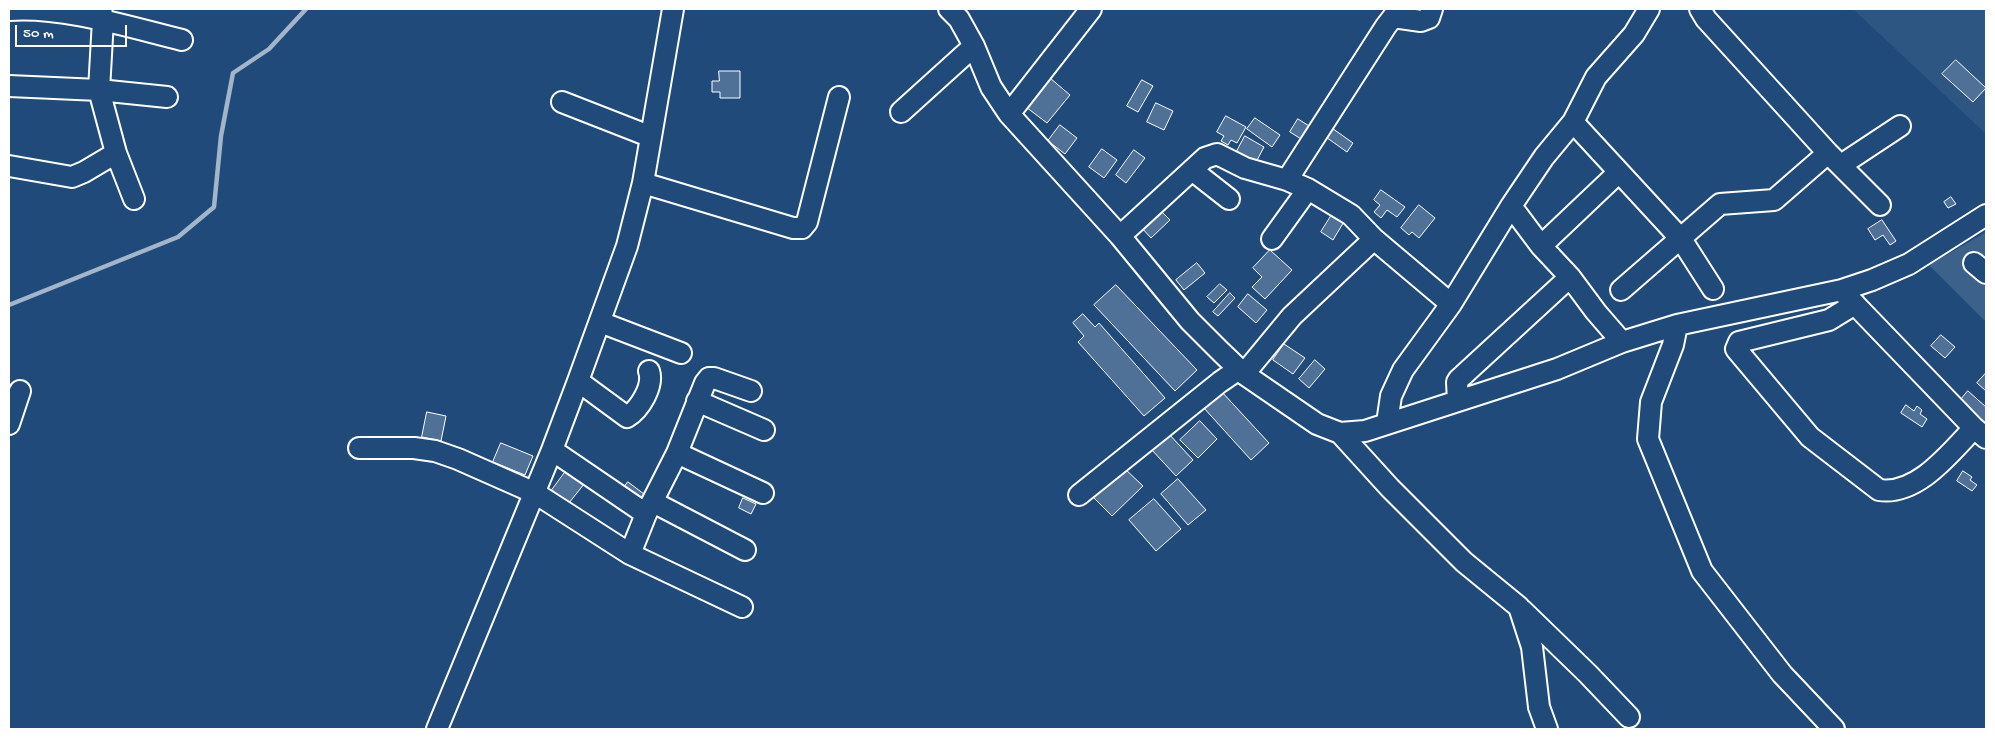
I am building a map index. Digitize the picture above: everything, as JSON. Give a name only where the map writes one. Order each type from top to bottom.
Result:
[{"type":"street","points":[[9,10],[24,9],[102,14],[182,40]]},
{"type":"street","points":[[437,729],[552,450],[627,246],[643,184],[673,9]]},
{"type":"street","points":[[949,9],[974,46],[990,88],[1009,114],[1120,236],[1190,321],[1242,371],[1317,424],[1340,433],[1365,431],[1557,369],[1622,342],[1678,326],[1848,297]]},
{"type":"street","points":[[1009,114],[1091,9]]},
{"type":"street","points":[[1287,180],[1373,46],[1390,13],[1422,21],[1429,18],[1432,9]]},
{"type":"street","points":[[1387,424],[1391,396],[1403,370],[1451,304],[1511,206],[1544,157],[1573,122],[1596,76],[1634,34],[1649,9]]},
{"type":"street","points":[[1700,9],[1706,19],[1834,159],[1880,205]]},
{"type":"street","points":[[102,14],[99,90],[116,153],[134,199]]},
{"type":"street","points":[[901,112],[974,46]]},
{"type":"street","points":[[9,86],[99,90],[167,97]]},
{"type":"street","points":[[643,184],[793,228],[802,228],[807,222],[839,97]]},
{"type":"street","points":[[562,102],[650,136]]},
{"type":"street","points":[[1573,122],[1680,239],[1713,289]]},
{"type":"street","points":[[1621,290],[1720,204],[1774,200],[1834,159],[1900,126]]},
{"type":"street","points":[[9,166],[72,177],[116,153]]},
{"type":"street","points":[[1120,236],[1205,158],[1217,154],[1245,168],[1287,180],[1308,189],[1351,215],[1374,239],[1451,304]]},
{"type":"street","points":[[1192,170],[1229,199]]},
{"type":"street","points":[[1541,246],[1619,172]]},
{"type":"street","points":[[1272,239],[1308,189]]},
{"type":"street","points":[[1511,206],[1541,246],[1570,277],[1596,312],[1622,342]]},
{"type":"street","points":[[1848,297],[1980,433],[1933,471],[1904,487],[1889,491],[1879,490],[1810,437],[1736,349],[1736,345],[1739,342],[1829,320],[1848,297],[1872,280],[1909,264],[1986,215]]},
{"type":"street","points":[[1079,495],[1220,382],[1242,371],[1292,316],[1374,239]]},
{"type":"street","points":[[1458,401],[1457,382],[1459,379],[1570,277]]},
{"type":"street","points":[[600,322],[681,353]]},
{"type":"street","points":[[1678,326],[1673,345],[1651,402],[1648,439],[1702,571],[1782,674],[1834,729]]},
{"type":"street","points":[[578,382],[627,417],[642,402],[651,377],[649,371]]},
{"type":"street","points":[[630,554],[677,453],[704,382],[709,378],[714,378],[751,391]]},
{"type":"street","points":[[9,424],[20,391]]},
{"type":"street","points":[[697,401],[764,430]]},
{"type":"street","points":[[1340,433],[1390,488],[1464,562],[1519,607],[1629,717]]},
{"type":"street","points":[[359,448],[414,448],[435,451],[458,459],[535,493],[630,554],[742,606]]},
{"type":"street","points":[[552,450],[650,508],[745,550]]},
{"type":"street","points":[[677,453],[763,493]]},
{"type":"street","points":[[1519,607],[1532,647],[1539,707],[1547,729]]},
{"type":"shaded area","points":[[1853,9],[1986,9],[1986,134]]},
{"type":"shaded area","points":[[1986,232],[1986,322],[1929,265]]},
{"type":"building","points":[[1956,60],[1986,88],[1973,102],[1942,74]]},
{"type":"building","points":[[719,71],[740,71],[740,98],[720,98],[720,92],[712,92],[712,81],[719,81]]},
{"type":"building","points":[[1050,78],[1070,95],[1047,123],[1026,107]]},
{"type":"building","points":[[1142,80],[1153,86],[1138,112],[1127,106]]},
{"type":"building","points":[[1156,103],[1173,111],[1164,130],[1147,122]]},
{"type":"building","points":[[1226,116],[1246,127],[1237,143],[1231,140],[1228,145],[1221,141],[1224,136],[1217,132]]},
{"type":"building","points":[[1255,118],[1280,135],[1272,147],[1247,129]]},
{"type":"building","points":[[1298,119],[1314,129],[1306,142],[1290,132]]},
{"type":"building","points":[[1060,125],[1077,138],[1065,154],[1048,141]]},
{"type":"building","points":[[1329,126],[1353,143],[1347,152],[1323,135]]},
{"type":"building","points":[[1245,136],[1264,147],[1255,164],[1236,153]]},
{"type":"building","points":[[1102,149],[1117,160],[1104,178],[1089,167]]},
{"type":"building","points":[[1134,150],[1145,158],[1126,183],[1116,175]]},
{"type":"building","points":[[1381,190],[1405,207],[1397,217],[1387,210],[1381,218],[1374,212],[1380,205],[1374,200]]},
{"type":"building","points":[[1951,197],[1956,204],[1948,208],[1944,202]]},
{"type":"building","points":[[1419,205],[1435,218],[1419,238],[1412,232],[1409,235],[1401,228]]},
{"type":"building","points":[[1159,209],[1170,220],[1151,238],[1140,226]]},
{"type":"building","points":[[1333,213],[1345,220],[1333,240],[1321,232]]},
{"type":"building","points":[[1882,220],[1896,241],[1890,245],[1883,235],[1875,240],[1868,229]]},
{"type":"building","points":[[1270,250],[1292,270],[1265,299],[1252,287],[1262,277],[1253,268]]},
{"type":"building","points":[[1197,263],[1205,273],[1184,290],[1176,280]]},
{"type":"building","points":[[1220,284],[1227,290],[1214,303],[1207,297]]},
{"type":"building","points":[[1116,285],[1197,370],[1175,391],[1094,305]]},
{"type":"building","points":[[1230,293],[1235,298],[1218,316],[1213,312]]},
{"type":"building","points":[[1248,294],[1267,310],[1256,323],[1238,307]]},
{"type":"building","points":[[1083,314],[1095,327],[1099,323],[1165,398],[1144,416],[1078,342],[1084,336],[1073,323]]},
{"type":"building","points":[[1941,335],[1955,347],[1945,358],[1931,346]]},
{"type":"building","points":[[1284,344],[1305,358],[1293,374],[1273,360]]},
{"type":"building","points":[[1315,360],[1325,369],[1309,388],[1299,379]]},
{"type":"building","points":[[1986,373],[1986,391],[1977,383]]},
{"type":"building","points":[[1221,391],[1269,443],[1251,460],[1203,407]]},
{"type":"building","points":[[1968,391],[1986,407],[1986,427],[1959,402]]},
{"type":"building","points":[[1906,405],[1914,411],[1917,406],[1922,410],[1920,414],[1927,419],[1922,427],[1901,413]]},
{"type":"building","points":[[427,412],[446,416],[441,441],[422,437]]},
{"type":"building","points":[[1200,421],[1217,439],[1198,458],[1180,440]]},
{"type":"building","points":[[1168,433],[1193,460],[1176,476],[1151,449]]},
{"type":"building","points":[[501,443],[533,456],[525,475],[493,462]]},
{"type":"building","points":[[1124,468],[1143,486],[1112,516],[1093,497]]},
{"type":"building","points":[[566,471],[584,484],[569,503],[552,490]]},
{"type":"building","points":[[1963,471],[1972,477],[1970,480],[1977,485],[1972,491],[1957,481]]},
{"type":"building","points":[[1178,479],[1206,510],[1188,525],[1161,494]]},
{"type":"building","points":[[628,482],[644,494],[640,500],[620,493]]},
{"type":"building","points":[[743,498],[756,504],[751,514],[739,508]]},
{"type":"building","points":[[1154,499],[1181,529],[1156,551],[1129,520]]},
{"type":"waterway","points":[[9,305],[178,237],[214,207],[221,136],[233,73],[269,49],[306,9]]}]
